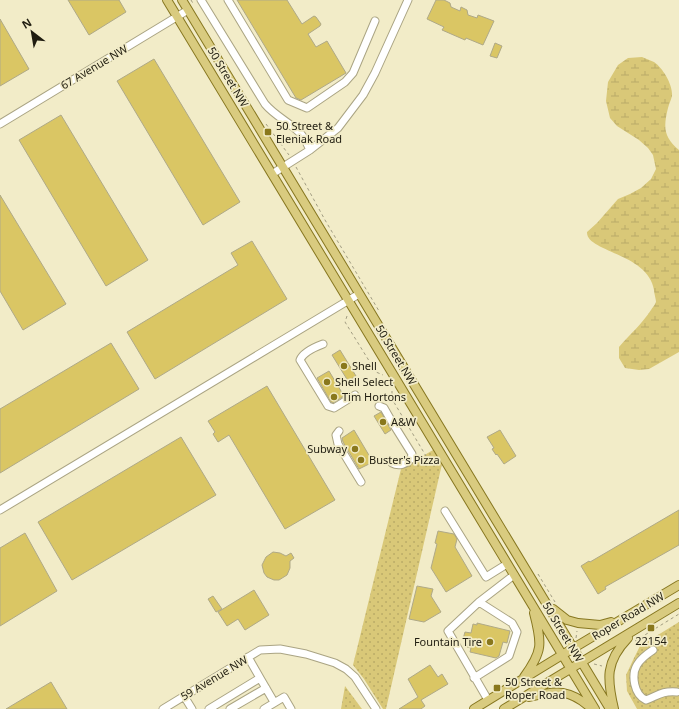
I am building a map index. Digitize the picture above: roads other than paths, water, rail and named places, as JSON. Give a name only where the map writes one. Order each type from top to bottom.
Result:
[{"type":"main road","name":"50 Street NW","points":[[167,0],[571,668],[594,709]]},
{"type":"main road","name":"50 Street NW","points":[[182,0],[192,8],[283,167],[544,600],[575,644],[582,662],[610,709]]},
{"type":"main road","name":"Roper Road NW","points":[[474,709],[562,655],[575,644],[625,618],[679,585]]},
{"type":"main road","points":[[544,600],[566,620],[578,623],[600,625],[625,618]]},
{"type":"main road","name":"Roper Road NW","points":[[504,709],[679,603]]},
{"type":"main road","points":[[522,680],[535,662],[539,650],[539,632],[532,605]]},
{"type":"main road","points":[[614,709],[609,689],[610,668],[616,653],[636,630]]},
{"type":"main road","points":[[522,698],[549,693],[563,693],[579,698],[594,709]]},
{"type":"street","name":"50 Street NW","points":[[201,0],[265,104],[270,110],[300,133],[310,150]]},
{"type":"street","points":[[228,0],[288,100],[306,108],[345,82],[353,72],[375,21]]},
{"type":"street","points":[[272,174],[310,150],[338,128],[363,96],[408,0]]},
{"type":"street","name":"67 Avenue NW","points":[[0,124],[192,8]]},
{"type":"street","points":[[0,510],[359,294]]},
{"type":"street","points":[[323,344],[306,352],[300,360],[328,406],[334,408],[355,395]]},
{"type":"street","points":[[379,406],[384,408],[412,454],[411,459],[404,464],[396,465],[392,463]]},
{"type":"street","points":[[339,431],[336,435],[338,444],[361,482]]},
{"type":"street","points":[[445,511],[486,577],[507,564]]},
{"type":"street","points":[[488,700],[448,631],[479,602],[514,575]]},
{"type":"street","points":[[474,678],[509,656],[517,632],[512,623],[479,602]]},
{"type":"street","name":"59 Avenue NW","points":[[163,709],[260,650],[280,649],[295,651],[335,663],[346,669],[355,678],[376,709]]},
{"type":"street","points":[[654,650],[644,656],[637,665],[634,674],[636,691],[641,698],[646,700],[667,691],[677,692]]},
{"type":"street","points":[[248,657],[274,702]]},
{"type":"street","points":[[209,709],[260,678]]},
{"type":"street","points":[[230,709],[266,688]]},
{"type":"street","points":[[184,696],[192,709]]},
{"type":"street","points":[[264,709],[284,697],[292,709]]},
{"type":"place","name":"50 Street & Eleniak Road","points":[[268,132]]},
{"type":"place","name":"Shell","points":[[344,366]]},
{"type":"place","name":"Shell Select","points":[[327,382]]},
{"type":"place","name":"Tim Hortons","points":[[334,397]]},
{"type":"place","name":"A&W","points":[[383,422]]},
{"type":"place","name":"Subway","points":[[355,449]]},
{"type":"place","name":"Buster's Pizza","points":[[361,460]]},
{"type":"place","name":"22154","points":[[651,628]]},
{"type":"place","name":"Fountain Tire","points":[[490,642]]},
{"type":"place","name":"50 Street & Roper Road","points":[[497,688]]}]
